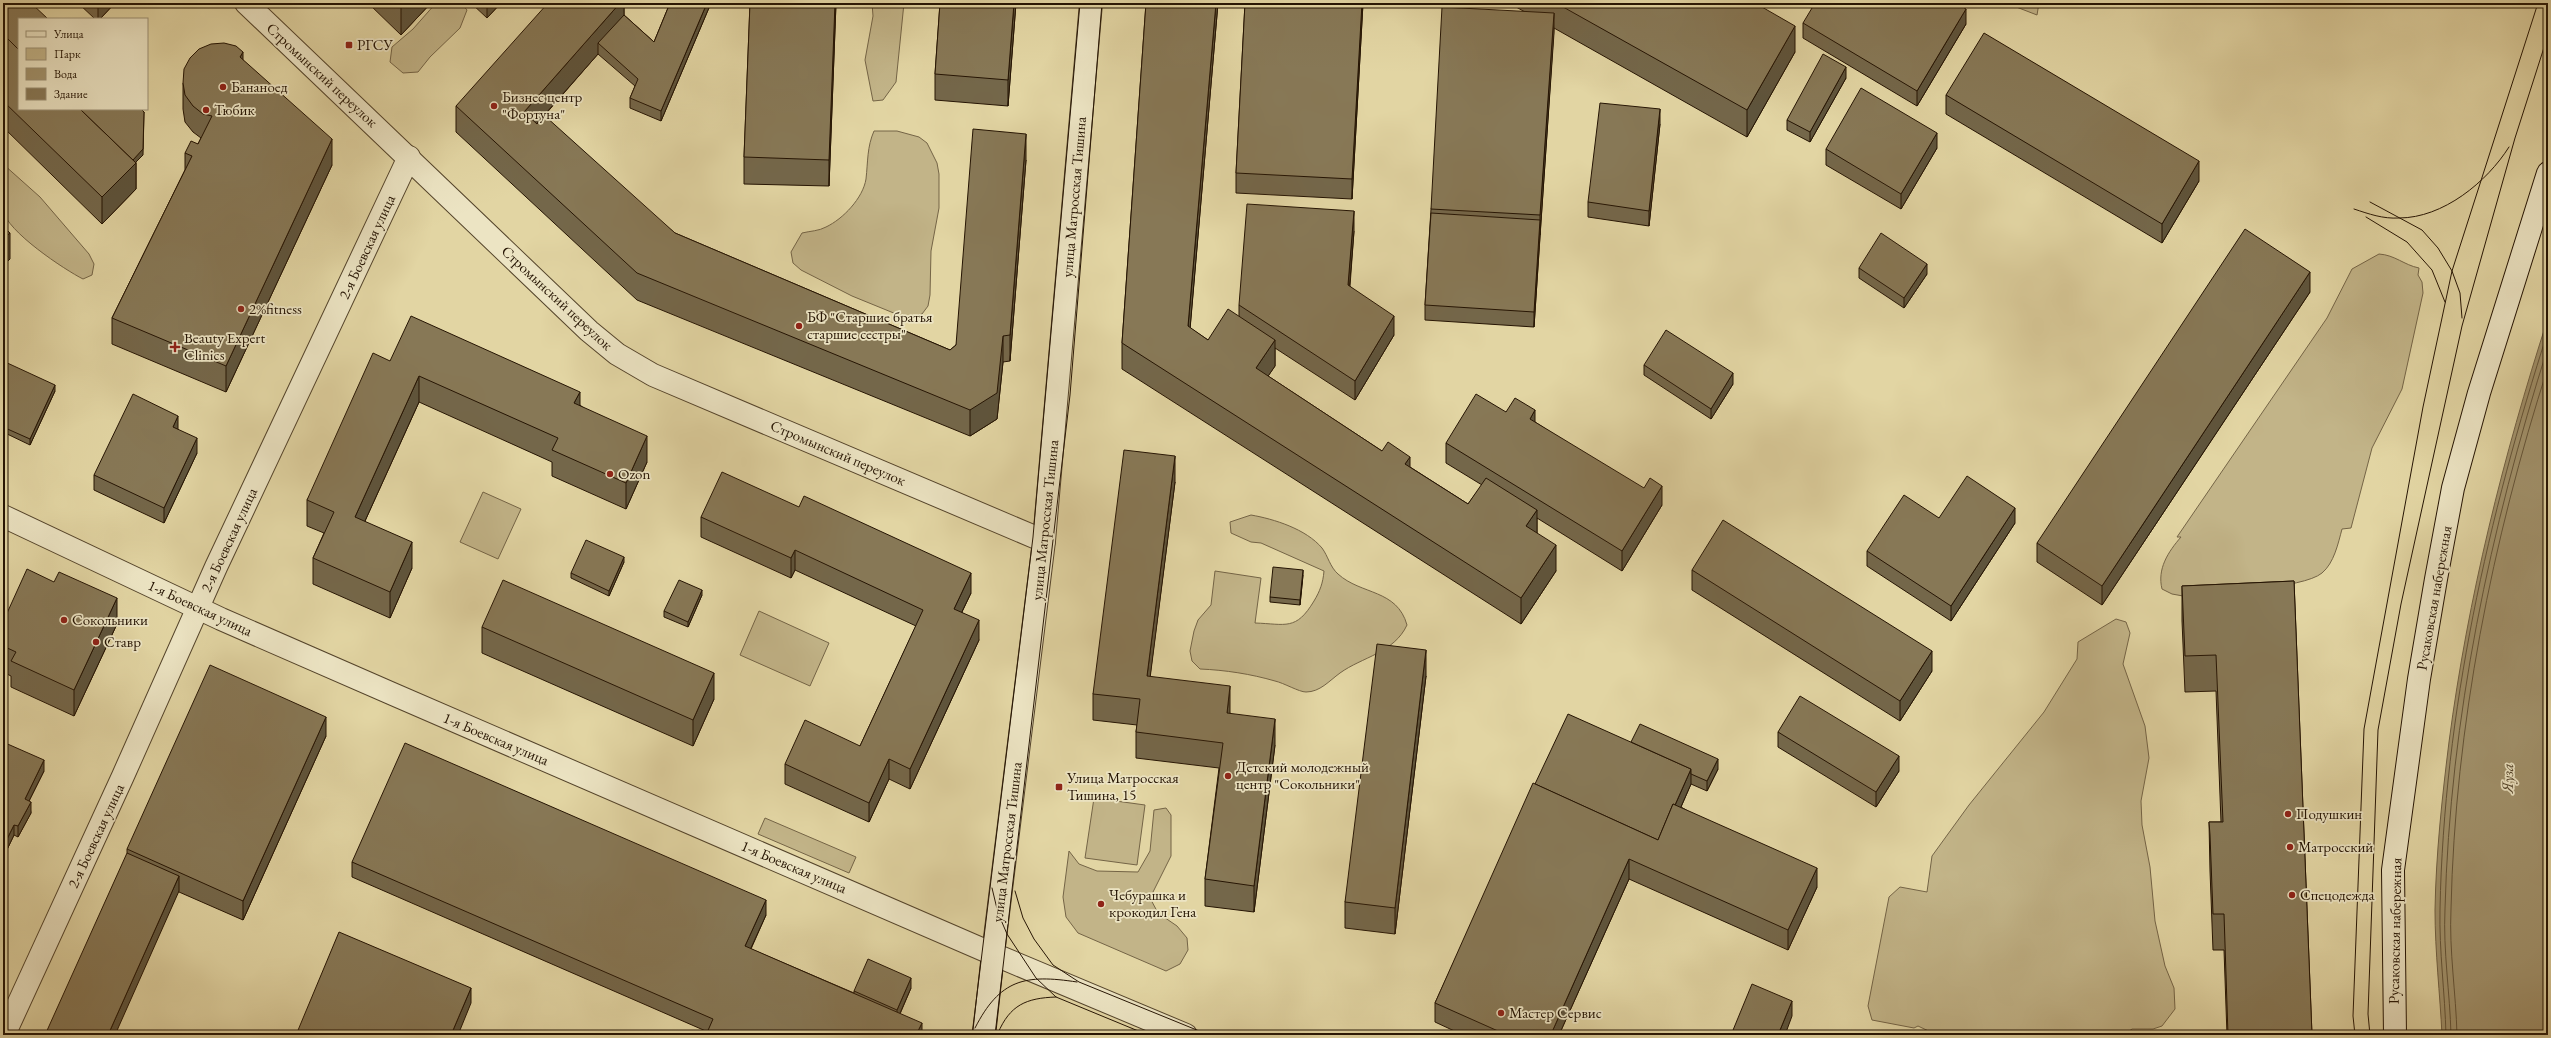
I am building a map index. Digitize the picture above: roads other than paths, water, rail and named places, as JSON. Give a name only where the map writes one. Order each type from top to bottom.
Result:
[{"type":"street","name":"Стромынский переулок","points":[[246,3],[409,157],[589,331],[617,354],[653,375],[1044,541]]},
{"type":"street","name":"улица Матросская Тишина","points":[[984,1035],[1044,541],[1091,3]]},
{"type":"street","name":"2-я Боевская улица","points":[[4,1035],[198,608],[409,157]]},
{"type":"street","name":"Русаковская набережная","points":[[2395,1035],[2394,870],[2419,679],[2442,549],[2453,488],[2479,393],[2548,173]]},
{"type":"street","name":"1-я Боевская улица","points":[[3,516],[198,608],[993,954],[1186,1035]]},
{"type":"water","name":"Яуза","points":[[2548,318],[2548,1035],[2442,1035],[2435,910],[2438,847],[2449,742],[2466,634],[2489,528],[2516,422]]},
{"type":"tram line","points":[[972,1035],[1033,537],[1080,3]]},
{"type":"tram line","points":[[995,1035],[1070,395],[1102,3]]},
{"type":"tram line","points":[[2355,1035],[2353,1016],[2364,729],[2423,407],[2452,271],[2538,3]]},
{"type":"tram line","points":[[2370,1035],[2368,1014],[2378,730],[2401,604],[2462,326],[2515,138],[2548,35]]},
{"type":"tram line","points":[[2354,209],[2387,218],[2415,216],[2432,212],[2462,196],[2476,185],[2489,173],[2509,147]]},
{"type":"tram line","points":[[2370,202],[2422,230],[2438,248],[2452,271],[2460,293],[2462,318]]},
{"type":"tram line","points":[[2366,217],[2407,242],[2432,270],[2445,302]]},
{"type":"tram line","points":[[992,888],[998,913],[1007,934],[1036,978],[1056,997],[1148,1035]]},
{"type":"tram line","points":[[1015,891],[1023,918],[1034,939],[1053,965],[1079,982],[1209,1035]]},
{"type":"tram line","points":[[975,1028],[984,1012],[994,999],[1005,990],[1016,984],[1028,980],[1043,979],[1077,982]]},
{"type":"tram line","points":[[998,1033],[1008,1016],[1020,1005],[1036,999],[1056,997]]},
{"type":"place","name":"РГСУ","points":[[349,45]]},
{"type":"place","name":"Бананоед","points":[[223,87]]},
{"type":"place","name":"Бизнес центр \"Фортуна\"","points":[[494,106]]},
{"type":"place","name":"Тюбик","points":[[206,110]]},
{"type":"place","name":"2%fitness","points":[[241,309]]},
{"type":"place","name":"БФ \"Старшие братья старшие сестры\"","points":[[799,326]]},
{"type":"place","name":"Beauty Expert Clinics","points":[[175,347]]},
{"type":"place","name":"Ozon","points":[[610,474]]},
{"type":"place","name":"Сокольники","points":[[64,620]]},
{"type":"place","name":"Ставр","points":[[96,642]]},
{"type":"place","name":"Детский молодежный центр \"Сокольники\"","points":[[1228,776]]},
{"type":"place","name":"Улица Матросская Тишина, 15","points":[[1059,787]]},
{"type":"place","name":"Подушкин","points":[[2288,814]]},
{"type":"place","name":"Матросский","points":[[2290,847]]},
{"type":"place","name":"Спецодежда","points":[[2292,895]]},
{"type":"place","name":"Чебурашка и крокодил Гена","points":[[1101,904]]},
{"type":"place","name":"Мастер Сервис","points":[[1501,1013]]}]
